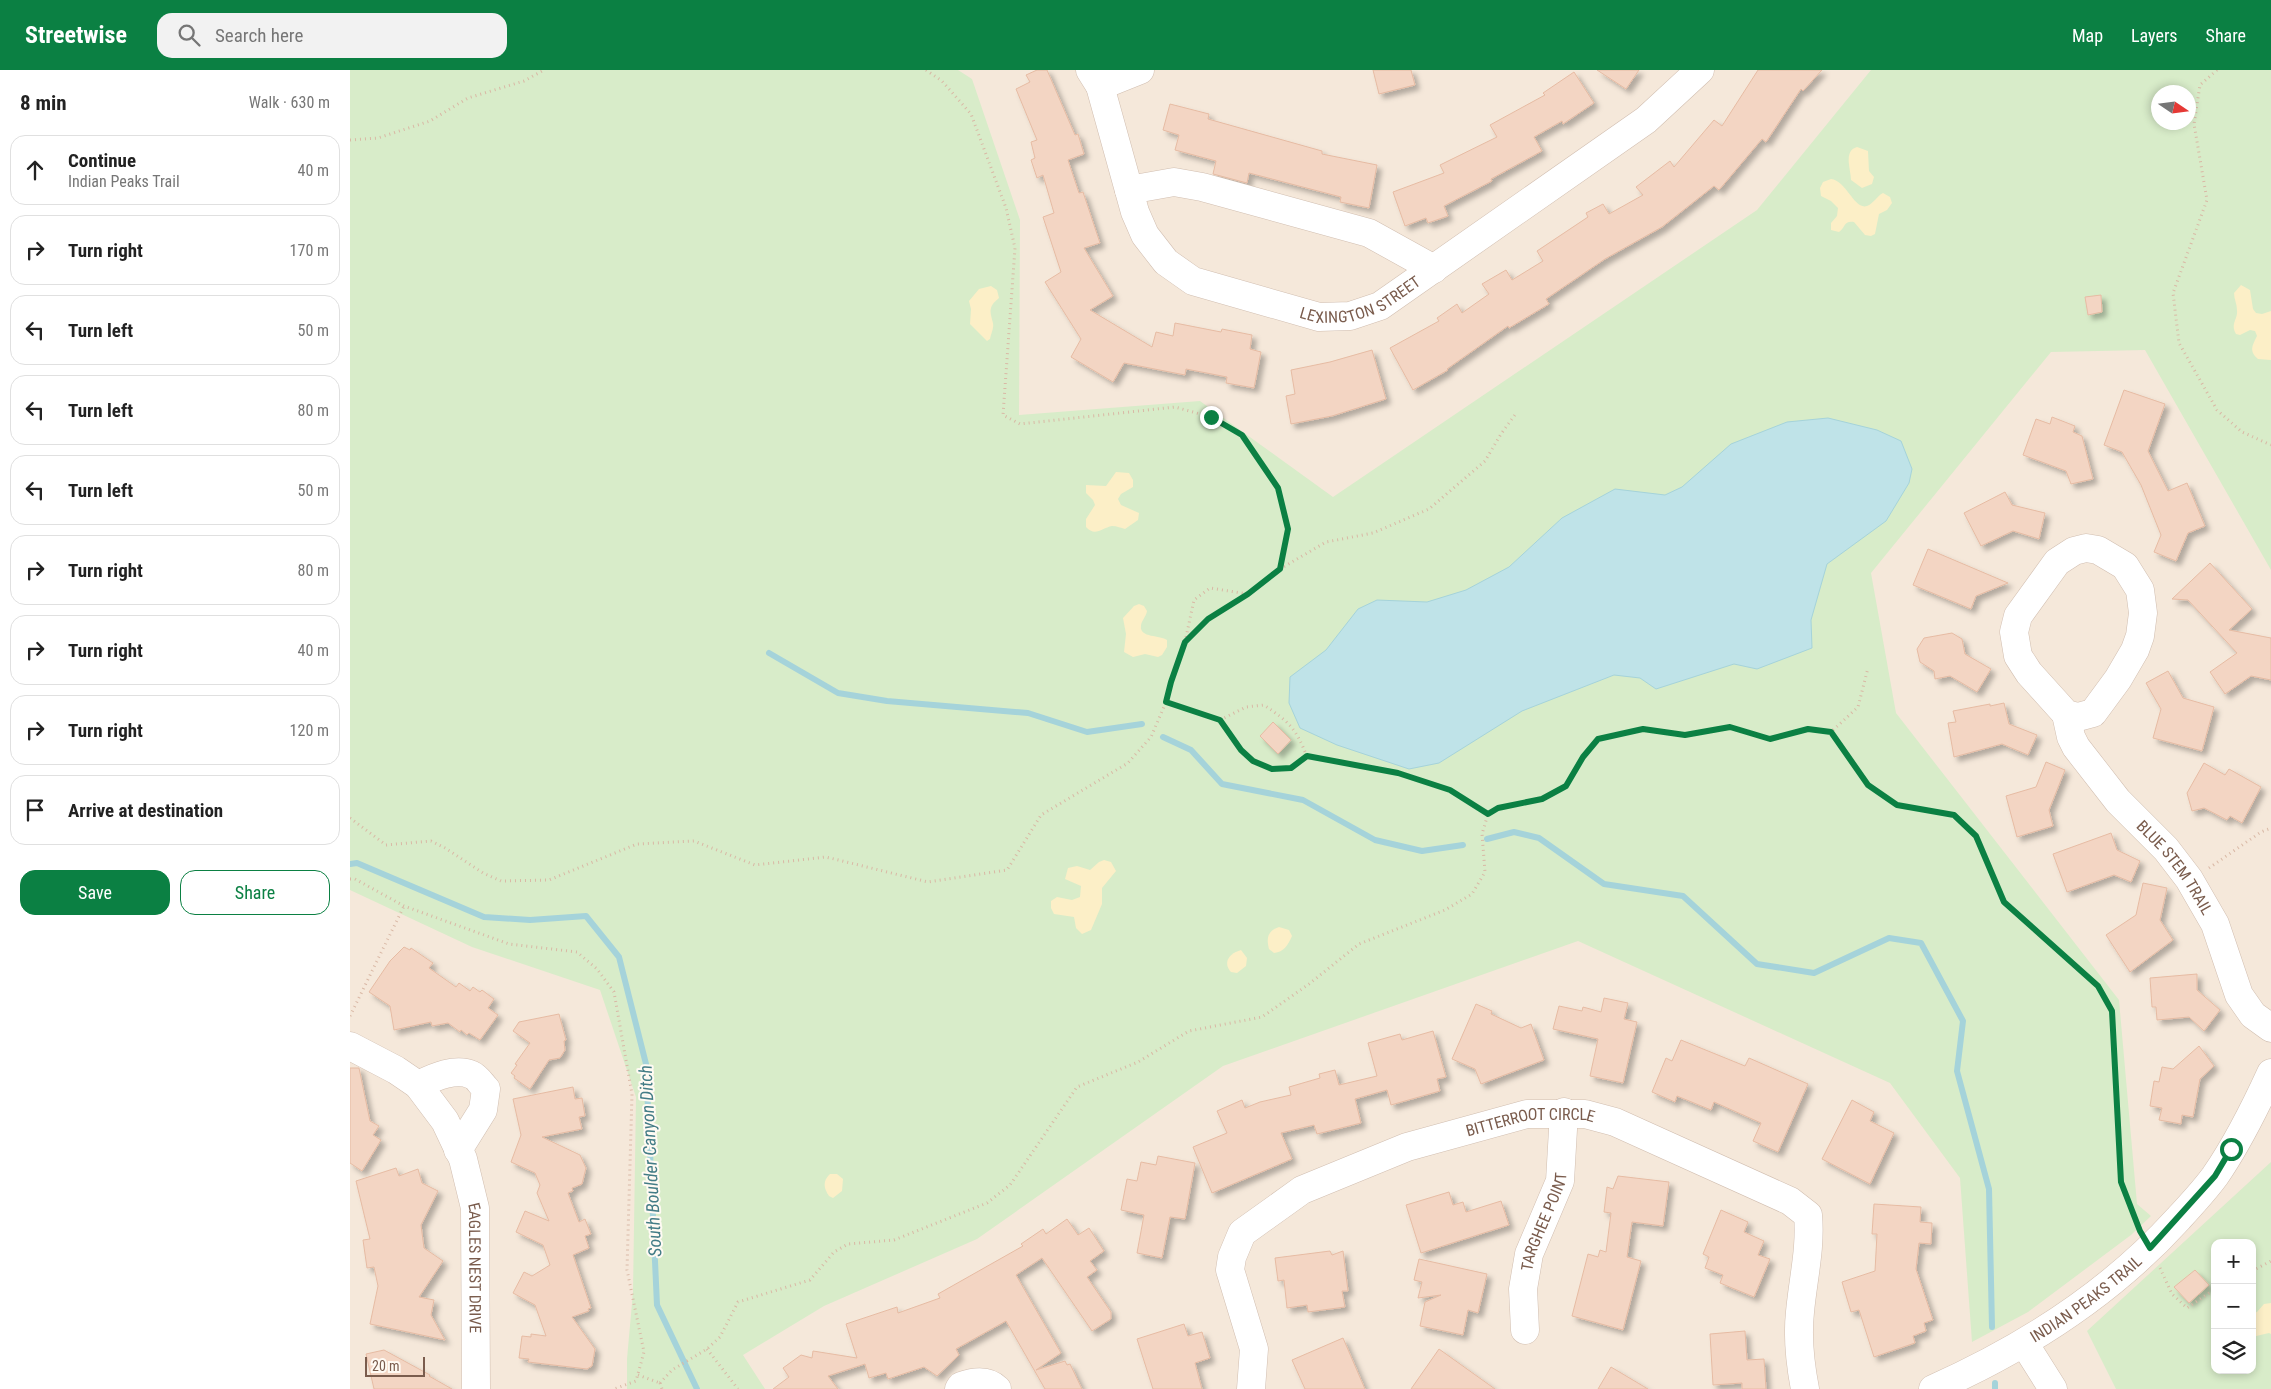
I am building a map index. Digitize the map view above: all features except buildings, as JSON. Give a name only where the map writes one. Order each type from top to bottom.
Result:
[{"type":"street","points":[[1095,78],[1140,70]]},
{"type":"street","name":"LEXINGTON STREET","points":[[1095,78],[1135,212],[1145,235],[1166,262],[1193,281],[1319,317],[1350,316],[1380,306],[1646,120],[1700,70]]},
{"type":"street","points":[[1129,190],[1174,182],[1202,187],[1369,233],[1434,269]]},
{"type":"street","name":"BLUE STEM TRAIL","points":[[2066,714],[2078,717],[2092,713],[2118,679],[2135,650],[2140,636],[2144,613],[2140,590],[2124,566],[2098,550],[2086,548],[2074,551],[2057,562],[2018,616],[2014,632],[2018,656],[2029,673],[2066,714],[2071,736],[2076,747],[2118,801],[2166,849],[2189,879],[2215,924],[2239,995],[2253,1015],[2271,1028]]},
{"type":"street","name":"EAGLES NEST DRIVE","points":[[350,1046],[396,1070],[418,1085],[444,1121],[463,1159],[475,1208],[476,1389]]},
{"type":"street","points":[[418,1085],[448,1074],[461,1072],[474,1075],[486,1089],[483,1110],[458,1150]]},
{"type":"street","name":"INDIAN PEAKS TRAIL","points":[[1933,1389],[1977,1369],[2024,1343],[2084,1304],[2150,1248],[2215,1176],[2253,1110],[2271,1072]]},
{"type":"street","name":"TARGHEE POINT","points":[[1525,1330],[1523,1288],[1529,1254],[1560,1181],[1564,1112]]},
{"type":"street","name":"BITTERROOT CIRCLE","points":[[1251,1389],[1254,1349],[1230,1270],[1232,1257],[1242,1234],[1302,1190],[1407,1147],[1527,1114],[1564,1112],[1585,1114],[1615,1122],[1790,1201],[1808,1215],[1810,1237],[1800,1312],[1798,1352],[1804,1389]]},
{"type":"street","points":[[2024,1343],[2053,1389]]},
{"type":"street","points":[[959,1389],[961,1386],[976,1381],[993,1385],[997,1389]]},
{"type":"path","points":[[350,140],[378,138],[430,121],[468,98],[524,81],[544,70]]},
{"type":"path","points":[[926,70],[942,81],[971,114],[1006,208],[1015,248],[1003,416],[1020,424],[1175,407],[1211,417],[1242,435],[1278,488],[1288,529],[1280,569]]},
{"type":"path","points":[[2217,70],[2200,85],[2194,124],[2207,200],[2173,293],[2179,343],[2217,410],[2242,432],[2271,445]]},
{"type":"path","points":[[1185,642],[1208,619],[1248,594],[1280,569],[1326,542],[1373,533],[1429,509],[1485,461],[1517,412]]},
{"type":"path","points":[[350,818],[386,845],[431,841],[445,848],[482,873],[501,881],[548,880],[637,844],[694,842],[755,865],[826,857],[928,882],[1007,870],[1041,815],[1128,763],[1152,737],[1166,702],[1185,642],[1194,600],[1210,588],[1248,594]]},
{"type":"path","points":[[1831,732],[1858,707],[1868,668]]},
{"type":"path","points":[[1166,702],[1220,720],[1241,750],[1253,761],[1272,769],[1291,768],[1307,756],[1398,773],[1450,790],[1488,814]]},
{"type":"path","points":[[1220,720],[1246,707],[1264,705],[1288,721],[1302,742],[1307,756]]},
{"type":"path","points":[[660,1383],[672,1370],[707,1349],[720,1337],[738,1302],[810,1280],[834,1252],[848,1244],[894,1240],[987,1203],[1010,1186],[1077,1087],[1138,1062],[1189,1032],[1262,1017],[1309,984],[1359,944],[1446,910],[1472,894],[1485,872],[1482,834],[1488,814],[1498,808],[1542,799],[1566,786],[1583,757],[1598,739],[1643,729],[1685,735],[1730,727],[1770,739],[1808,729],[1831,732],[1868,785],[1897,805],[1954,815],[1976,836],[2004,902],[2098,986],[2112,1011],[2121,1182],[2140,1231],[2172,1294],[2187,1308],[2211,1292]]},
{"type":"path","points":[[2189,879],[2214,865],[2261,832],[2271,828]]},
{"type":"path","points":[[350,879],[355,879],[404,906],[509,944],[577,952],[597,969],[614,992],[632,1094],[627,1270],[644,1352],[636,1382],[614,1389]]},
{"type":"path","points":[[350,1016],[404,906]]},
{"type":"path","points":[[2256,1269],[2271,1261]]},
{"type":"path","points":[[707,1349],[738,1389]]},
{"type":"path","points":[[638,1374],[660,1383],[662,1389]]},
{"type":"shaded area","points":[[350,70],[2271,70],[2271,1389],[350,1389]]},
{"type":"green space","points":[[350,70],[958,70],[972,79],[1020,220],[1019,415],[1200,401],[1333,497],[1757,210],[1871,70],[2271,70],[2271,570],[2145,350],[2051,352],[1871,573],[1896,713],[2119,1000],[2137,1204],[2151,1216],[2131,1235],[2028,1312],[1972,1342],[1960,1178],[1890,1083],[1578,941],[1223,1066],[977,1239],[824,1306],[743,1355],[765,1389],[627,1389],[627,1359],[633,1292],[636,1097],[600,990],[472,947],[350,890]]},
{"type":"green space","points":[[2271,1162],[2271,1389],[2116,1389],[2087,1331]]},
{"type":"sand","points":[[1857,147],[1868,151],[1869,171],[1874,177],[1872,184],[1862,188],[1851,180],[1849,166],[1850,152]]},
{"type":"sand","points":[[1831,179],[1842,185],[1854,200],[1862,206],[1869,205],[1883,193],[1890,197],[1892,203],[1887,210],[1879,214],[1875,234],[1871,236],[1865,235],[1854,222],[1846,223],[1839,232],[1831,230],[1831,223],[1837,216],[1838,208],[1831,201],[1821,196],[1820,188],[1823,182]]},
{"type":"sand","points":[[2241,285],[2250,290],[2253,309],[2256,313],[2262,314],[2271,311],[2271,360],[2258,359],[2253,353],[2253,346],[2257,336],[2255,331],[2250,330],[2240,335],[2236,334],[2234,330],[2237,310],[2234,293]]},
{"type":"sand","points":[[991,286],[997,290],[999,298],[991,307],[993,327],[990,339],[987,341],[970,324],[971,309],[969,301],[979,289]]},
{"type":"sand","points":[[1116,472],[1129,473],[1133,480],[1133,487],[1121,494],[1118,499],[1121,505],[1139,513],[1138,520],[1125,529],[1112,526],[1096,532],[1089,530],[1086,527],[1086,519],[1095,505],[1086,493],[1086,485],[1106,486]]},
{"type":"sand","points":[[1139,604],[1144,606],[1147,611],[1141,624],[1143,633],[1167,640],[1167,647],[1162,655],[1158,657],[1145,654],[1133,657],[1124,652],[1126,634],[1123,618],[1134,606]]},
{"type":"sand","points":[[1104,860],[1111,862],[1116,871],[1102,888],[1102,904],[1091,930],[1082,934],[1076,928],[1074,917],[1054,914],[1051,908],[1051,901],[1057,897],[1072,900],[1080,897],[1081,886],[1065,879],[1068,868],[1077,866],[1090,870]]},
{"type":"sand","points":[[1279,927],[1289,930],[1292,936],[1285,948],[1274,953],[1269,949],[1268,938],[1272,930]]},
{"type":"sand","points":[[1241,950],[1247,958],[1246,966],[1237,973],[1231,972],[1227,961],[1234,953]]},
{"type":"sand","points":[[830,1174],[837,1174],[843,1179],[842,1191],[833,1198],[829,1196],[825,1188],[826,1179]]},
{"type":"sand","points":[[2271,1303],[2271,1334],[2256,1336],[2256,1312],[2264,1304]]},
{"type":"water","points":[[1828,418],[1877,430],[1901,441],[1912,469],[1909,483],[1886,521],[1827,564],[1811,620],[1812,648],[1757,669],[1734,664],[1656,689],[1640,678],[1614,675],[1522,711],[1439,763],[1409,769],[1337,745],[1300,728],[1289,703],[1290,677],[1326,650],[1358,609],[1377,600],[1427,602],[1466,590],[1509,567],[1562,518],[1615,489],[1665,495],[1682,487],[1731,444],[1787,422]]},
{"type":"waterway","points":[[769,653],[838,693],[887,701],[1028,713],[1087,732],[1142,724]]},
{"type":"waterway","points":[[1163,737],[1191,750],[1222,784],[1303,800],[1375,840],[1422,851],[1463,845]]},
{"type":"waterway","points":[[1487,839],[1514,832],[1539,838],[1604,884],[1683,896],[1757,964],[1814,973],[1889,938],[1921,943],[1963,1021],[1957,1071],[1989,1189],[1992,1327]]},
{"type":"waterway","name":"South Boulder Canyon Ditch","points":[[350,864],[357,863],[484,917],[530,920],[586,916],[619,957],[646,1064],[657,1305],[697,1389]]},
{"type":"waterway","points":[[1995,1383],[1995,1389]]},
{"type":"route","points":[[1211,417],[1242,435],[1278,488],[1288,529],[1280,569],[1248,594],[1208,619],[1185,642],[1166,702],[1220,720],[1241,750],[1253,761],[1272,769],[1291,768],[1307,756],[1398,773],[1450,790],[1488,814],[1498,808],[1542,799],[1566,786],[1583,757],[1598,739],[1643,729],[1685,735],[1730,727],[1770,739],[1808,729],[1831,732],[1868,785],[1897,805],[1954,815],[1976,836],[2004,902],[2098,986],[2112,1011],[2121,1182],[2140,1231],[2150,1248],[2191,1205],[2215,1176],[2231,1149]]}]
